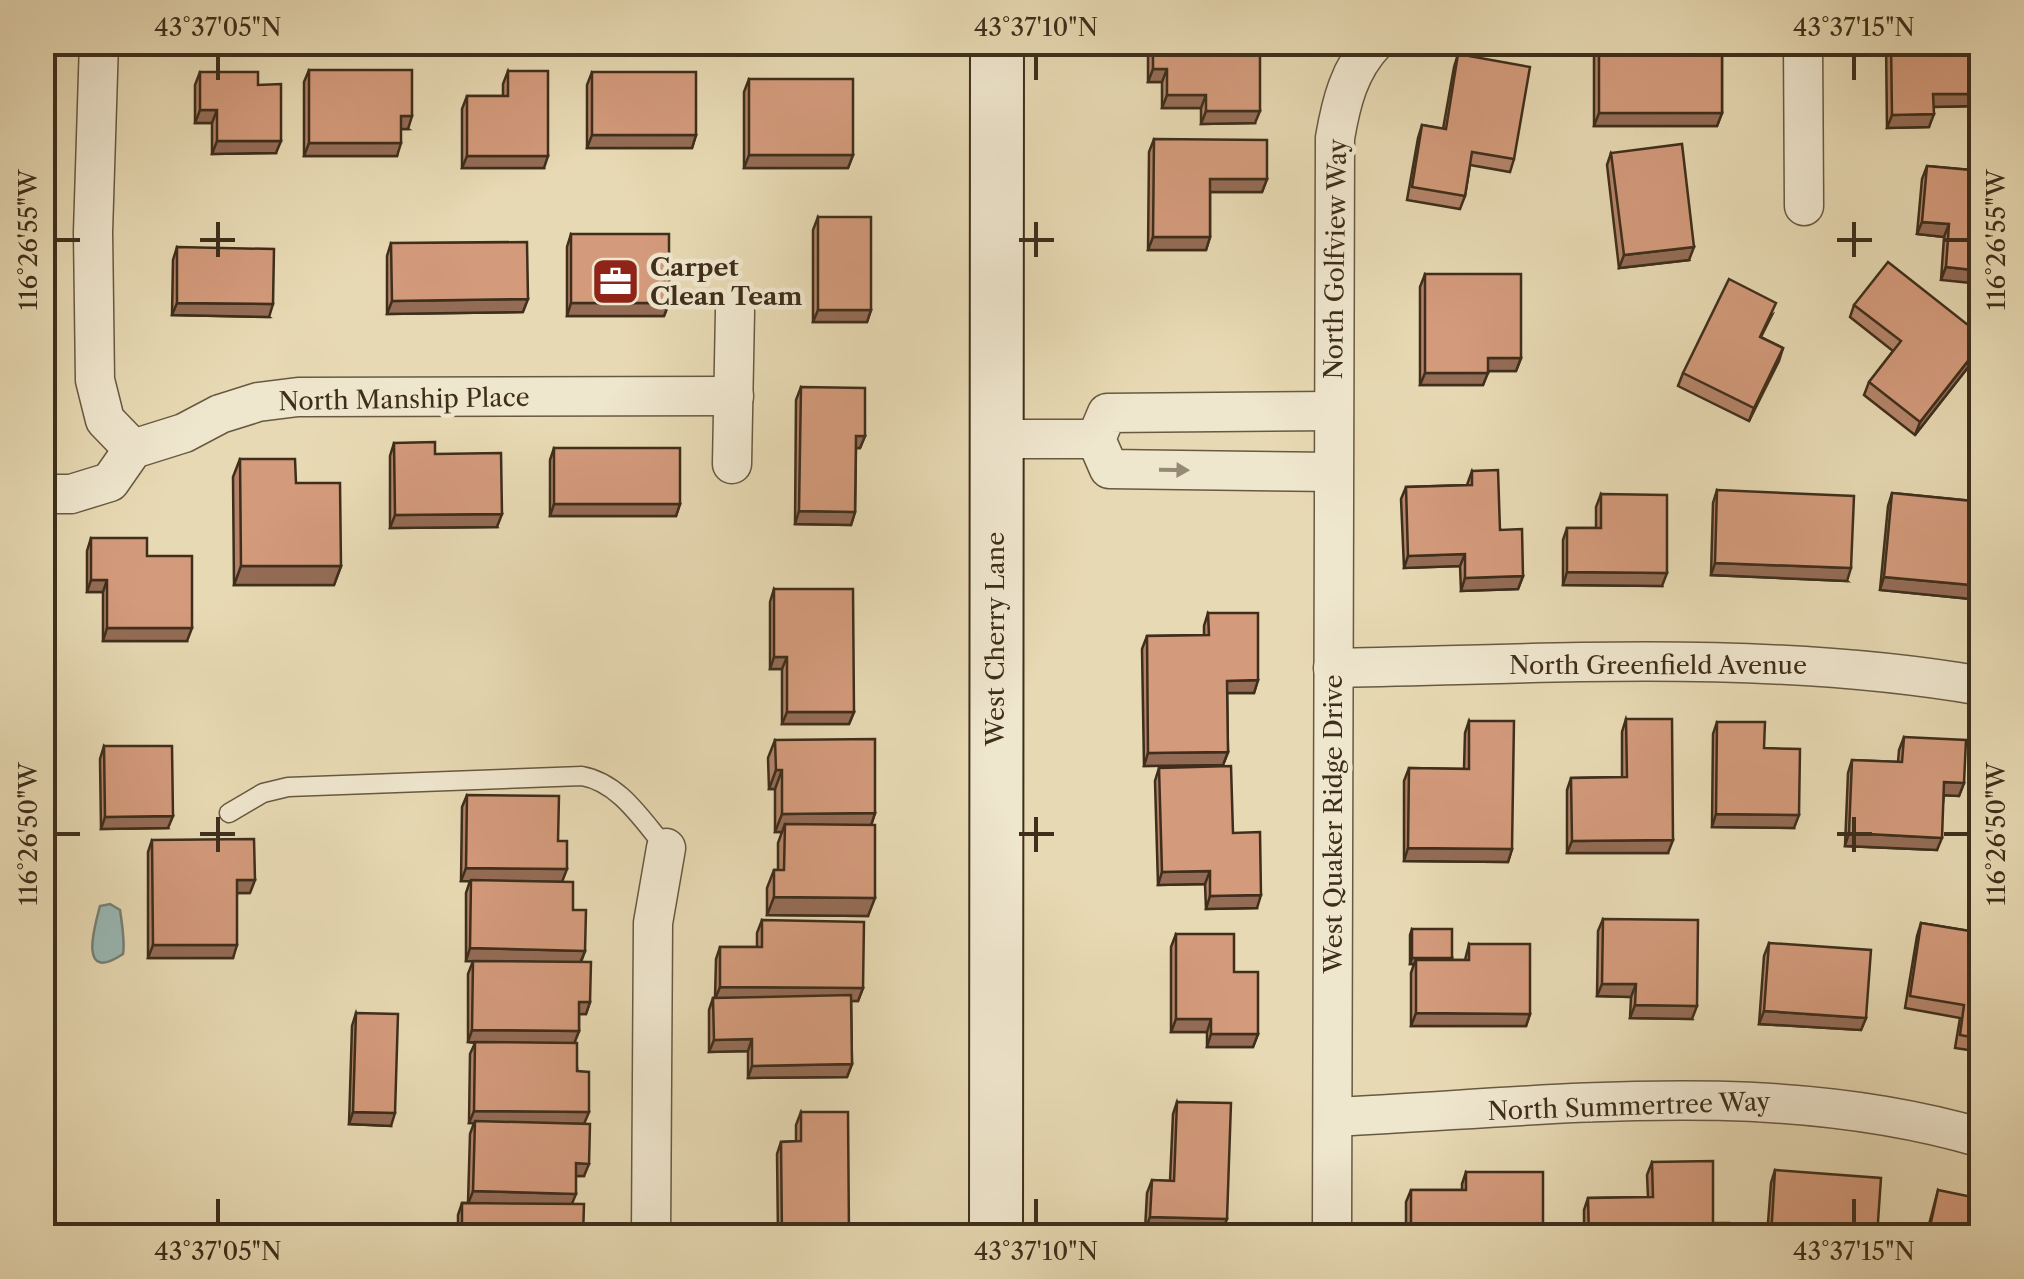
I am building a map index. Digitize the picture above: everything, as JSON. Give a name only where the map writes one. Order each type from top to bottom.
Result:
[{"type":"main road","name":"West Cherry Lane","points":[[996,1236],[997,42]]},
{"type":"street","points":[[42,494],[71,494],[110,482],[133,449],[106,420],[95,380],[92,232],[99,42]]},
{"type":"street","name":"North Golfview Way","points":[[1096,439],[1106,413],[1333,411],[1334,138],[1343,96],[1362,56],[1375,42]]},
{"type":"street","points":[[1803,42],[1804,206]]},
{"type":"street","points":[[732,464],[735,310]]},
{"type":"street","name":"North Manship Place","points":[[133,449],[258,402],[298,398],[734,396]]},
{"type":"street","name":"West Quaker Ridge Drive","points":[[1332,1236],[1333,411]]},
{"type":"street","points":[[994,439],[1096,439],[1109,469],[1333,472]]},
{"type":"street","name":"North Greenfield Avenue","points":[[1333,668],[1696,660],[1804,664],[1912,674],[1982,686]]},
{"type":"street","points":[[651,1236],[653,924],[666,848]]},
{"type":"street","name":"North Summertree Way","points":[[1334,1116],[1702,1099],[1784,1102],[1865,1112],[1982,1138]]},
{"type":"lane","points":[[229,813],[263,793],[288,786],[582,776],[614,789],[666,848]]},
{"type":"water","points":[[110,904],[120,910],[123,954],[100,962],[92,950],[95,927],[100,906]]},
{"type":"building","points":[[1153,42],[1229,42],[1229,47],[1260,47],[1260,111],[1206,111],[1206,95],[1167,95],[1167,69],[1153,69]]},
{"type":"building","points":[[1599,42],[1722,42],[1722,113],[1599,113]]},
{"type":"building","points":[[1891,42],[1980,42],[1981,94],[1933,94],[1934,114],[1892,115]]},
{"type":"building","points":[[1458,54],[1530,67],[1514,159],[1472,152],[1465,196],[1412,187],[1422,125],[1446,129]]},
{"type":"building","points":[[309,70],[412,70],[412,116],[401,116],[401,143],[309,143]]},
{"type":"building","points":[[508,71],[548,71],[548,156],[467,156],[467,96],[508,96]]},
{"type":"building","points":[[200,72],[258,72],[258,85],[281,84],[281,141],[217,141],[217,110],[200,110]]},
{"type":"building","points":[[592,72],[696,72],[696,135],[592,135]]},
{"type":"building","points":[[749,79],[853,79],[853,155],[749,155]]},
{"type":"building","points":[[1154,139],[1267,140],[1267,179],[1210,179],[1210,237],[1153,237]]},
{"type":"building","points":[[1682,144],[1694,247],[1624,255],[1611,153]]},
{"type":"building","points":[[1927,166],[1982,171],[1982,271],[1946,267],[1949,224],[1922,222]]},
{"type":"building","points":[[818,217],[871,217],[871,310],[818,310]]},
{"type":"building","name":"Carpet Clean Team","points":[[571,234],[669,234],[669,303],[571,303]]},
{"type":"building","points":[[527,242],[528,299],[392,301],[391,243]]},
{"type":"building","points":[[177,247],[274,249],[273,304],[177,303]]},
{"type":"building","points":[[1888,262],[1982,336],[1982,343],[1920,422],[1869,382],[1901,341],[1854,305]]},
{"type":"building","points":[[1425,274],[1521,274],[1521,358],[1488,358],[1488,373],[1425,373]]},
{"type":"building","points":[[1729,279],[1776,303],[1760,337],[1783,348],[1754,408],[1683,373]]},
{"type":"building","points":[[801,387],[865,388],[865,436],[856,436],[855,512],[799,511]]},
{"type":"building","points":[[435,442],[435,454],[501,453],[502,514],[395,515],[394,443]]},
{"type":"building","points":[[554,448],[680,448],[680,504],[554,504]]},
{"type":"building","points":[[240,459],[295,459],[296,483],[340,483],[341,566],[241,566]]},
{"type":"building","points":[[1498,470],[1500,530],[1522,529],[1523,576],[1465,578],[1465,554],[1408,556],[1406,487],[1472,485],[1472,471]]},
{"type":"building","points":[[1717,490],[1854,496],[1851,568],[1715,563]]},
{"type":"building","points":[[1892,493],[1982,502],[1982,586],[1884,577]]},
{"type":"building","points":[[1601,494],[1667,495],[1667,573],[1567,572],[1567,528],[1601,528]]},
{"type":"building","points":[[91,538],[147,538],[147,556],[192,556],[192,628],[107,628],[107,580],[91,580]]},
{"type":"building","points":[[42,567],[51,567],[50,620],[42,620]]},
{"type":"building","points":[[774,589],[853,589],[854,712],[787,712],[787,657],[774,657]]},
{"type":"building","points":[[1208,613],[1258,613],[1258,680],[1227,681],[1228,752],[1148,753],[1147,636],[1209,635]]},
{"type":"building","points":[[1626,719],[1672,719],[1673,840],[1572,841],[1571,778],[1627,777]]},
{"type":"building","points":[[1469,721],[1514,721],[1512,849],[1408,848],[1409,768],[1469,769]]},
{"type":"building","points":[[1717,722],[1765,722],[1764,748],[1800,749],[1799,815],[1716,814]]},
{"type":"building","points":[[1904,737],[1966,740],[1964,783],[1944,782],[1942,838],[1849,833],[1852,760],[1902,762]]},
{"type":"building","points":[[875,739],[875,813],[782,814],[782,770],[776,770],[775,740]]},
{"type":"building","points":[[104,746],[172,746],[173,816],[105,817]]},
{"type":"building","points":[[1231,766],[1233,833],[1260,832],[1261,895],[1210,896],[1210,871],[1162,872],[1159,768]]},
{"type":"building","points":[[467,795],[559,796],[558,841],[567,841],[567,869],[466,868]]},
{"type":"building","points":[[785,824],[875,825],[875,898],[774,897],[774,870],[784,870]]},
{"type":"building","points":[[254,839],[255,880],[237,880],[237,945],[153,945],[152,840]]},
{"type":"building","points":[[471,880],[573,882],[573,910],[586,910],[585,951],[470,948]]},
{"type":"building","points":[[1603,919],[1698,920],[1697,1006],[1635,1005],[1636,984],[1602,984]]},
{"type":"building","points":[[762,920],[864,922],[863,988],[720,987],[720,947],[762,947]]},
{"type":"building","points":[[1921,923],[1982,933],[1982,1039],[1960,1035],[1964,1005],[1910,996]]},
{"type":"building","points":[[1412,929],[1452,929],[1452,958],[1412,958]]},
{"type":"building","points":[[1176,934],[1234,934],[1234,972],[1258,972],[1258,1034],[1211,1034],[1211,1019],[1176,1019]]},
{"type":"building","points":[[1769,943],[1871,950],[1866,1018],[1764,1011]]},
{"type":"building","points":[[1469,944],[1530,944],[1530,1014],[1416,1013],[1416,960],[1469,960]]},
{"type":"building","points":[[473,961],[591,962],[590,1002],[579,1002],[579,1031],[472,1030]]},
{"type":"building","points":[[851,995],[852,1064],[752,1066],[752,1039],[714,1040],[713,998]]},
{"type":"building","points":[[356,1013],[398,1014],[395,1113],[353,1112]]},
{"type":"building","points":[[475,1042],[577,1043],[577,1071],[589,1072],[589,1112],[474,1111]]},
{"type":"building","points":[[1177,1102],[1231,1103],[1227,1219],[1150,1217],[1152,1180],[1174,1181]]},
{"type":"building","points":[[801,1112],[848,1112],[849,1236],[782,1236],[781,1142],[801,1141]]},
{"type":"building","points":[[475,1121],[590,1124],[589,1164],[576,1163],[576,1194],[473,1191]]},
{"type":"building","points":[[1713,1161],[1713,1223],[1729,1223],[1729,1236],[1589,1236],[1588,1198],[1653,1197],[1652,1162]]},
{"type":"building","points":[[1775,1170],[1881,1178],[1877,1236],[1771,1236]]},
{"type":"building","points":[[1466,1172],[1543,1172],[1543,1235],[1411,1234],[1411,1190],[1466,1190]]},
{"type":"building","points":[[1938,1190],[1982,1199],[1982,1236],[1928,1236]]},
{"type":"building","points":[[462,1203],[584,1204],[583,1236],[462,1236]]},
{"type":"place","name":"Carpet Clean Team","points":[[615,281]]}]
